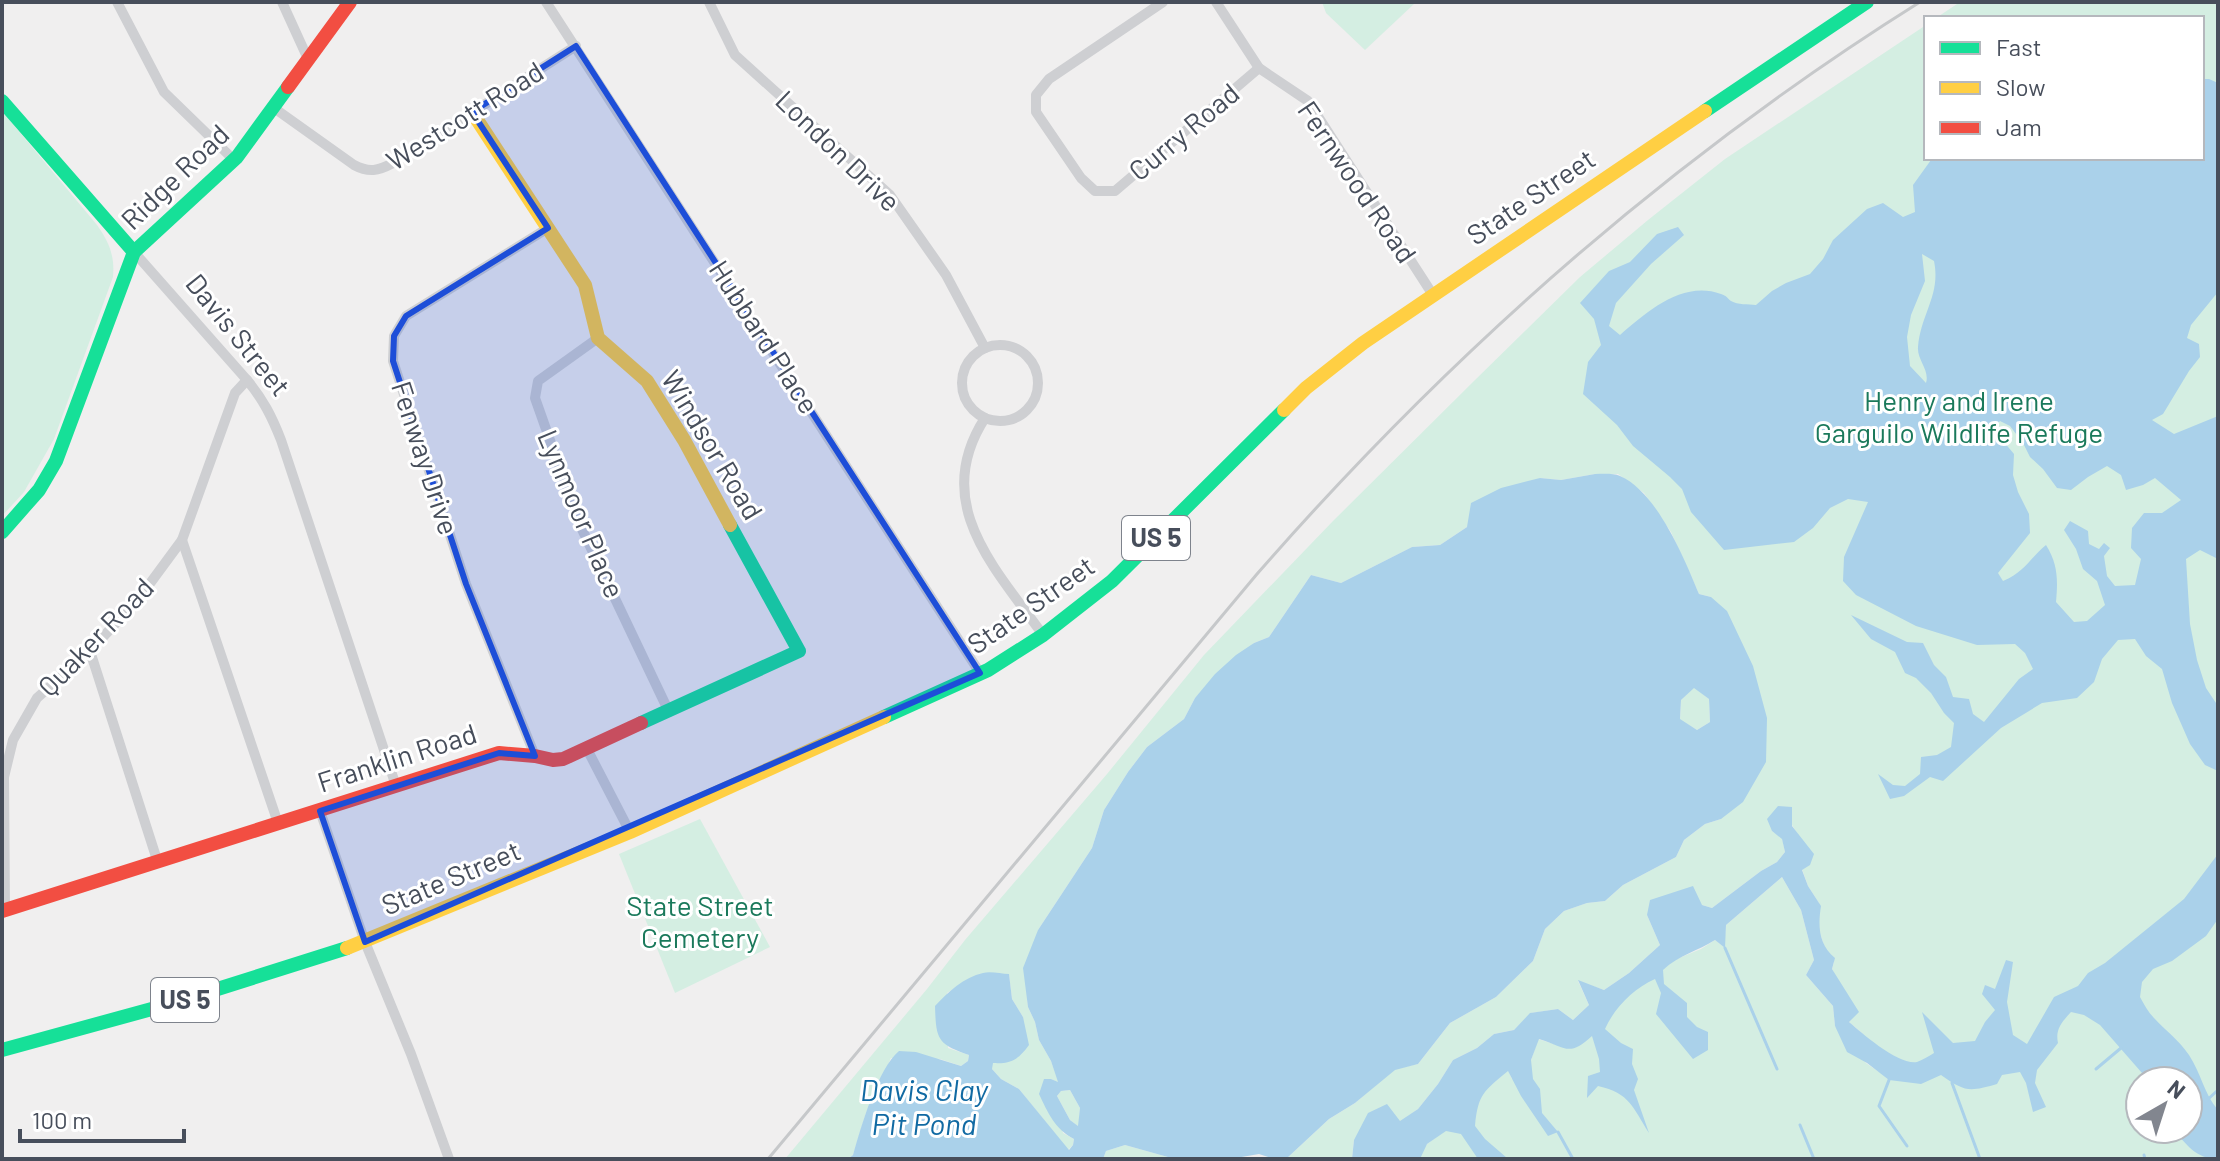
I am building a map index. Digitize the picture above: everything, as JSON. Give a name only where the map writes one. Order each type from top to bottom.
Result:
[{"type":"main road","name":"Ridge Road","points":[[2,532],[31,501],[56,461],[134,252],[234,160],[350,2]]},
{"type":"main road","name":"State Street","points":[[2,1050],[170,1004],[365,942],[630,832],[980,673],[1043,635],[1112,581],[1306,388],[1363,343],[1867,2]]},
{"type":"main road","name":"Davis Street","points":[[2,101],[134,252]]},
{"type":"main road","points":[[472,112],[585,285],[598,338]]},
{"type":"main road","name":"Windsor Road","points":[[598,338],[647,381],[684,440],[799,651]]},
{"type":"main road","name":"Franklin Road","points":[[3,910],[499,753],[563,759],[799,651]]},
{"type":"street","points":[[117,2],[164,92],[234,160]]},
{"type":"street","points":[[282,2],[308,59]]},
{"type":"street","name":"Hubbard Place","points":[[546,2],[980,673]]},
{"type":"street","name":"London Drive","points":[[709,2],[735,55],[890,195],[946,275],[985,348]]},
{"type":"street","name":"Curry Road","points":[[1163,2],[1049,79],[1036,95],[1036,112],[1081,178],[1095,191],[1115,191],[1259,68]]},
{"type":"street","name":"Fernwood Road","points":[[1216,2],[1259,68],[1308,101],[1433,295]]},
{"type":"street","name":"Westcott Road","points":[[274,108],[354,165],[377,171],[576,46]]},
{"type":"street","name":"Fenway Drive","points":[[535,756],[466,584],[393,361],[394,336],[406,316],[548,228]]},
{"type":"street","name":"Davis Street","points":[[134,252],[262,398],[281,440],[396,786]]},
{"type":"street","name":"Lynmoor Place","points":[[598,338],[538,381],[535,398],[580,525],[669,712]]},
{"type":"street","points":[[997,345],[1010,347],[1030,360],[1036,371],[1036,396],[1021,415],[997,421],[985,418],[975,413],[963,394],[963,372],[968,362],[985,348],[997,345]]},
{"type":"street","name":"Quaker Road","points":[[3,910],[4,777],[13,740],[37,698],[90,651],[140,597],[182,540],[235,393],[247,380]]},
{"type":"street","points":[[985,418],[974,435],[963,474],[968,514],[988,558],[1043,635]]},
{"type":"street","points":[[182,540],[278,823]]},
{"type":"street","points":[[90,651],[158,863]]},
{"type":"street","points":[[587,749],[630,832]]},
{"type":"street","points":[[320,811],[365,942],[411,1054],[449,1159]]},
{"type":"highlighted area","points":[[576,46],[980,673],[365,942],[320,811],[499,753],[535,756],[466,584],[393,361],[394,336],[406,316],[548,228],[472,112]]},
{"type":"green space","points":[[1322,2],[1415,3],[1365,50],[1326,13]]},
{"type":"green space","points":[[1960,2],[2218,2],[2218,1159],[1411,1159],[1477,1107],[1483,1092],[1508,1070],[1512,1079],[1531,1060],[1538,1039],[1557,1045],[1674,960],[1715,940],[1724,947],[1726,925],[1782,877],[1801,910],[1814,960],[1806,975],[1833,1006],[1835,1026],[1866,1063],[1879,1072],[1863,1034],[1849,1022],[1855,1015],[1832,969],[1834,962],[1826,951],[1818,928],[1819,903],[1802,869],[1800,838],[1792,825],[1772,831],[1782,838],[1785,852],[1777,862],[1712,908],[1702,905],[1647,915],[1660,945],[1629,973],[1604,990],[1578,981],[1589,1005],[1573,1020],[1558,1009],[1531,1013],[1514,1030],[1494,1034],[1477,1048],[1453,1060],[1418,1109],[1400,1122],[1354,1140],[1352,1159],[1286,1159],[1329,1119],[1355,1103],[1395,1069],[1418,1064],[1450,1023],[1496,997],[1533,961],[1545,929],[1564,911],[1605,901],[1623,885],[1676,857],[1684,840],[1705,824],[1721,819],[1711,597],[1699,594],[1671,532],[1644,493],[1618,474],[1595,474],[1561,480],[1540,478],[1440,545],[1412,547],[1341,583],[1311,575],[1269,637],[1254,643],[1195,698],[1184,719],[1147,747],[1104,810],[1092,848],[1038,930],[1027,993],[1028,1007],[1059,1083],[1051,1079],[1063,1133],[1074,1139],[1068,1150],[1019,1089],[1001,1079],[992,1069],[992,1063],[1023,1017],[1012,999],[1009,975],[983,974],[947,993],[948,1048],[969,1055],[968,1061],[961,1066],[940,1059],[891,1058],[866,1113],[853,1155],[848,1159],[785,1159],[1204,655],[1333,521],[1580,277],[1725,159],[1924,26],[1924,160],[2204,160],[2204,16],[1939,16]]},
{"type":"green space","points":[[2,111],[97,225],[110,250],[113,277],[54,439],[24,492],[2,516]]},
{"type":"green space","points":[[1694,687],[1709,699],[1710,722],[1697,730],[1680,720],[1681,700]]},
{"type":"green space","name":"State Street Cemetery","points":[[700,819],[770,947],[675,993],[619,854]]},
{"type":"green space","points":[[1070,1090],[1080,1108],[1079,1127],[1070,1120],[1057,1096],[1061,1091]]},
{"type":"green space","points":[[1125,1145],[1175,1159],[1103,1159],[1106,1151]]},
{"type":"water","name":"Henry and Irene Garguilo Wildlife Refuge","points":[[2204,79],[2218,83],[2218,292],[2191,325],[2187,338],[2199,344],[2200,357],[2163,414],[2152,420],[2174,434],[2218,416],[2218,559],[2200,550],[2186,559],[2190,624],[2197,660],[2206,688],[2218,706],[2218,771],[2205,765],[2190,744],[2172,703],[2162,669],[2146,656],[2135,639],[2118,640],[2102,659],[2094,682],[2077,698],[2042,703],[2001,728],[1943,781],[1930,777],[1904,796],[1890,799],[1878,774],[1893,785],[1905,786],[1920,774],[1921,757],[1937,755],[1951,747],[1954,723],[1931,693],[1916,678],[1905,673],[1895,652],[1871,639],[1851,615],[1907,642],[1923,643],[1934,665],[1946,677],[1953,697],[1969,699],[1973,714],[1984,722],[2019,679],[2033,669],[2025,653],[2015,644],[1977,645],[1916,626],[1856,595],[1843,581],[1844,557],[1868,502],[1848,499],[1830,508],[1813,528],[1794,542],[1724,550],[1691,512],[1682,489],[1633,446],[1617,425],[1583,394],[1588,362],[1601,345],[1594,319],[1580,303],[1609,271],[1630,262],[1657,234],[1678,227],[1684,235],[1651,264],[1616,303],[1609,326],[1620,335],[1654,308],[1693,291],[1707,291],[1737,303],[1756,305],[1772,291],[1810,274],[1833,240],[1867,209],[1883,203],[1903,217],[1915,212],[1913,185],[1931,160],[2204,160]],"holes":[[[1922,254],[1934,261],[1935,284],[1918,347],[1926,383],[1910,366],[1907,337],[1911,315],[1925,281]],[[2000,421],[2010,426],[2030,457],[2057,488],[2071,490],[2107,466],[2121,475],[2126,490],[2155,478],[2181,500],[2162,513],[2144,513],[2132,528],[2131,548],[2141,559],[2135,585],[2115,586],[2107,576],[2104,556],[2110,548],[2104,543],[2099,549],[2089,544],[2088,531],[2070,521],[2064,530],[2076,549],[2083,569],[2097,581],[2105,605],[2087,621],[2074,622],[2056,602],[2056,572],[2046,545],[2010,577],[2003,581],[1998,573],[2030,533],[2029,514],[2013,475],[2014,454],[1993,429]]]},
{"type":"water","name":"Davis Clay Pit Pond","points":[[1611,474],[1633,484],[1646,496],[1668,528],[1699,594],[1711,597],[1727,611],[1753,666],[1767,718],[1766,762],[1743,802],[1684,840],[1676,857],[1623,885],[1605,901],[1564,911],[1545,929],[1533,961],[1496,997],[1450,1023],[1418,1064],[1395,1070],[1355,1103],[1329,1119],[1286,1159],[1259,1154],[1230,1159],[1175,1159],[1125,1145],[1106,1151],[1103,1159],[848,1159],[853,1155],[877,1084],[899,1051],[916,1052],[961,1066],[968,1061],[969,1055],[940,1039],[935,1006],[963,982],[989,972],[1009,974],[1012,999],[1023,1017],[1029,1045],[1014,1060],[993,1063],[992,1069],[1001,1079],[1019,1089],[1069,1150],[1074,1139],[1057,1125],[1039,1094],[1044,1079],[1058,1082],[1028,1007],[1023,968],[1038,930],[1092,848],[1104,810],[1128,772],[1147,747],[1184,719],[1195,698],[1215,674],[1236,655],[1269,637],[1311,575],[1341,583],[1412,547],[1440,545],[1467,527],[1471,503],[1501,488],[1540,478],[1561,480]],"holes":[[[1694,688],[1709,699],[1710,722],[1697,730],[1680,719],[1681,700]],[[1070,1090],[1080,1108],[1078,1126],[1070,1120],[1057,1096],[1061,1091]]]},
{"type":"water","points":[[1778,806],[1792,807],[1792,826],[1814,854],[1810,865],[1802,870],[1821,906],[1820,934],[1825,947],[1835,958],[1832,969],[1859,1012],[1849,1022],[1881,1048],[1909,1062],[1917,1062],[1934,1053],[1922,1012],[1953,1043],[1975,1041],[1995,1010],[1982,994],[1985,985],[1995,989],[2006,960],[2013,962],[2007,1002],[2013,1035],[2027,1044],[2054,997],[2078,986],[2088,973],[2105,963],[2184,899],[2218,854],[2218,919],[2206,936],[2172,961],[2153,969],[2142,982],[2140,997],[2152,1016],[2177,1040],[2195,1065],[2135,1065],[2100,1025],[2084,1015],[2071,1012],[2060,1026],[2058,1043],[2037,1070],[2035,1083],[2046,1107],[2033,1112],[2020,1072],[2002,1075],[1997,1084],[1973,1089],[1956,1085],[1941,1075],[1921,1084],[1889,1080],[1847,1052],[1835,1026],[1833,1006],[1806,975],[1814,960],[1801,910],[1782,877],[1726,925],[1725,948],[1715,940],[1663,970],[1664,984],[1687,1003],[1687,1017],[1708,1032],[1708,1050],[1693,1059],[1656,1014],[1661,993],[1655,979],[1632,993],[1609,1021],[1605,1029],[1633,1049],[1632,1064],[1638,1079],[1634,1090],[1649,1133],[1630,1103],[1617,1093],[1598,1086],[1587,1098],[1588,1076],[1600,1072],[1592,1036],[1573,1049],[1539,1039],[1531,1060],[1533,1079],[1540,1089],[1542,1113],[1558,1132],[1548,1136],[1508,1071],[1484,1094],[1475,1126],[1485,1139],[1511,1159],[1478,1159],[1461,1134],[1446,1131],[1427,1144],[1420,1159],[1352,1159],[1354,1140],[1368,1113],[1387,1104],[1400,1121],[1418,1109],[1453,1060],[1477,1048],[1494,1034],[1514,1030],[1530,1013],[1558,1009],[1573,1020],[1589,1005],[1578,980],[1604,990],[1629,973],[1660,945],[1647,915],[1650,900],[1693,886],[1702,905],[1712,908],[1777,862],[1785,852],[1782,839],[1772,831],[1767,819]]},
{"type":"water","points":[[2204,1085],[2218,1110],[2218,1159],[2198,1153],[2187,1145],[2204,1145]]},
{"type":"waterway","points":[[1725,948],[1777,1069]]},
{"type":"waterway","points":[[2096,1069],[2121,1048]]},
{"type":"waterway","points":[[1889,1080],[1879,1106],[1907,1146]]},
{"type":"waterway","points":[[1952,1083],[1980,1159]]},
{"type":"waterway","points":[[2206,1101],[2218,1090]]},
{"type":"waterway","points":[[1800,1125],[1814,1159]]},
{"type":"waterway","points":[[1558,1132],[1573,1159]]},
{"type":"waterway","points":[[2144,1155],[2145,1159]]},
{"type":"railway","points":[[768,1159],[1257,574],[1407,413],[1486,337],[1652,193],[1738,126],[1920,2]]},
{"type":"traffic: fast","points":[[1705,111],[1867,2]]},
{"type":"traffic: fast","points":[[2,532],[39,490],[56,461],[134,252],[237,157],[288,87]]},
{"type":"traffic: fast","points":[[2,101],[134,252]]},
{"type":"traffic: fast","points":[[884,717],[988,670],[1043,635],[1112,581],[1284,410]]},
{"type":"traffic: fast","points":[[641,723],[799,651],[730,525]]},
{"type":"traffic: fast","points":[[2,1050],[170,1004],[347,948]]},
{"type":"traffic: slow","points":[[1284,410],[1306,388],[1363,343],[1705,111]]},
{"type":"traffic: slow","points":[[472,112],[585,285],[598,338],[647,381],[684,440],[730,525]]},
{"type":"traffic: slow","points":[[347,948],[630,832],[884,717]]},
{"type":"traffic: jam","points":[[288,87],[350,2]]},
{"type":"traffic: jam","points":[[2,911],[499,753],[563,759],[641,723]]}]
